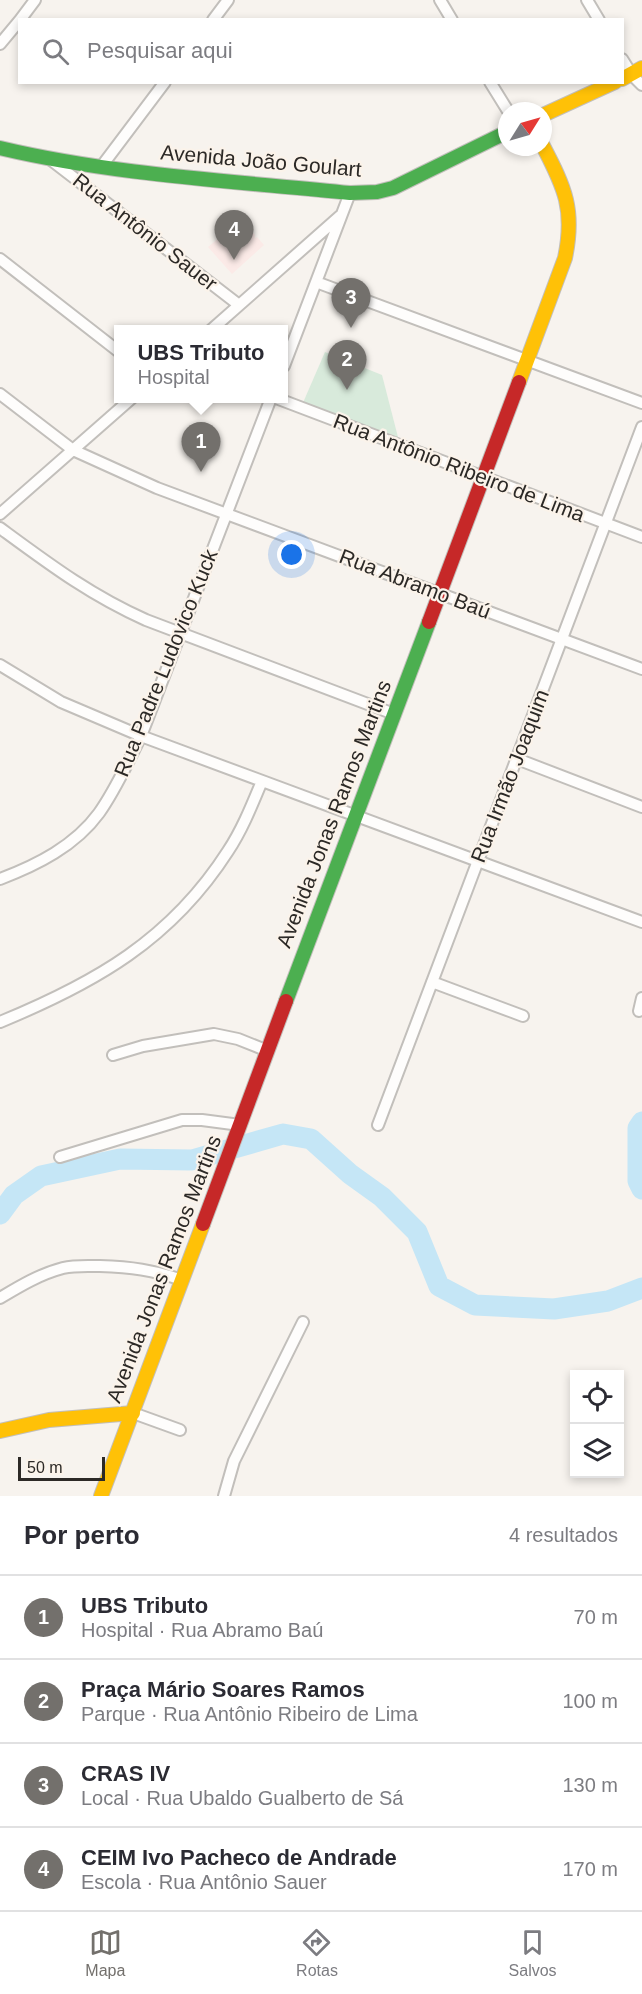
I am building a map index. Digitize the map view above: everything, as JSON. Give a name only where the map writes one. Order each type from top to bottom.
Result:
[{"type":"main road","points":[[552,111],[611,84]]},
{"type":"main road","name":"Avenida João Goulart","points":[[0,148],[51,160],[100,167],[350,193],[377,192],[393,188],[498,136]]},
{"type":"main road","name":"Avenida Jonas Ramos Martins","points":[[102,1496],[565,258],[570,236],[570,214],[567,197],[548,156]]},
{"type":"main road","points":[[0,1431],[34,1422],[62,1418],[133,1413]]},
{"type":"street","points":[[22,18],[35,0]]},
{"type":"street","points":[[214,18],[228,0]]},
{"type":"street","points":[[440,0],[451,18]]},
{"type":"street","points":[[587,0],[598,18]]},
{"type":"street","points":[[0,44],[18,22]]},
{"type":"street","points":[[632,74],[642,85]]},
{"type":"street","points":[[100,167],[163,84]]},
{"type":"street","points":[[491,84],[502,102]]},
{"type":"street","name":"Rua Antônio Sauer","points":[[51,160],[239,305]]},
{"type":"street","points":[[288,356],[350,193]]},
{"type":"street","points":[[217,325],[342,214]]},
{"type":"street","points":[[0,259],[114,348]]},
{"type":"street","points":[[316,282],[642,403]]},
{"type":"street","name":"Rua Abramo Baú","points":[[0,394],[73,450],[157,488],[642,669]]},
{"type":"street","points":[[0,514],[127,403]]},
{"type":"street","name":"Rua Padre Ludovico Kuck","points":[[0,879],[57,852],[78,835],[98,814],[118,782],[141,736],[271,403]]},
{"type":"street","name":"Rua Antônio Ribeiro de Lima","points":[[284,403],[642,537]]},
{"type":"street","name":"Rua Irmão Joaquim","points":[[378,1125],[642,427]]},
{"type":"street","points":[[0,528],[96,596],[147,620],[394,714]]},
{"type":"street","points":[[0,665],[61,702],[141,736],[642,922]]},
{"type":"street","points":[[517,759],[642,807]]},
{"type":"street","points":[[0,1022],[109,969],[145,944],[176,917],[229,851],[262,781]]},
{"type":"street","points":[[432,982],[523,1016]]},
{"type":"street","points":[[639,1011],[642,998]]},
{"type":"street","points":[[113,1055],[143,1046],[214,1034],[237,1039],[268,1051]]},
{"type":"street","points":[[60,1157],[183,1120],[240,1125]]},
{"type":"street","points":[[0,1298],[40,1276],[64,1268],[87,1266],[143,1269],[182,1280]]},
{"type":"street","points":[[224,1496],[234,1461],[303,1322]]},
{"type":"street","points":[[133,1413],[180,1430]]},
{"type":"shaded area","points":[[232,227],[239,235],[248,227],[255,238],[257,237],[264,245],[232,274],[208,247]]},
{"type":"green space","points":[[325,352],[382,375],[399,441],[302,405]]},
{"type":"waterway","points":[[642,1122],[638,1128],[638,1181],[642,1189]]},
{"type":"waterway","points":[[0,1214],[14,1195],[41,1176],[120,1159],[192,1160],[283,1134],[311,1139],[350,1174],[382,1197],[417,1232],[439,1286],[475,1305],[554,1309],[608,1301],[642,1288]]},
{"type":"traffic: fast","points":[[0,148],[130,171],[350,193],[377,192],[393,188],[498,136]]},
{"type":"traffic: fast","points":[[286,1001],[429,622]]},
{"type":"traffic: slow","points":[[624,78],[642,68]]},
{"type":"traffic: slow","points":[[552,111],[611,84]]},
{"type":"traffic: slow","points":[[519,382],[565,258],[568,241],[566,200],[548,156]]},
{"type":"traffic: slow","points":[[101,1496],[203,1224]]},
{"type":"traffic: slow","points":[[0,1431],[49,1420],[133,1413]]},
{"type":"traffic: jam","points":[[429,622],[519,382]]},
{"type":"traffic: jam","points":[[203,1224],[286,1001]]},
{"type":"place","name":"CEIM Ivo Pacheco de Andrade","points":[[234,260]]},
{"type":"place","name":"CRAS IV","points":[[351,328]]},
{"type":"place","name":"Praça Mário Soares Ramos","points":[[347,390]]},
{"type":"place","name":"UBS Tributo","points":[[201,472]]}]
